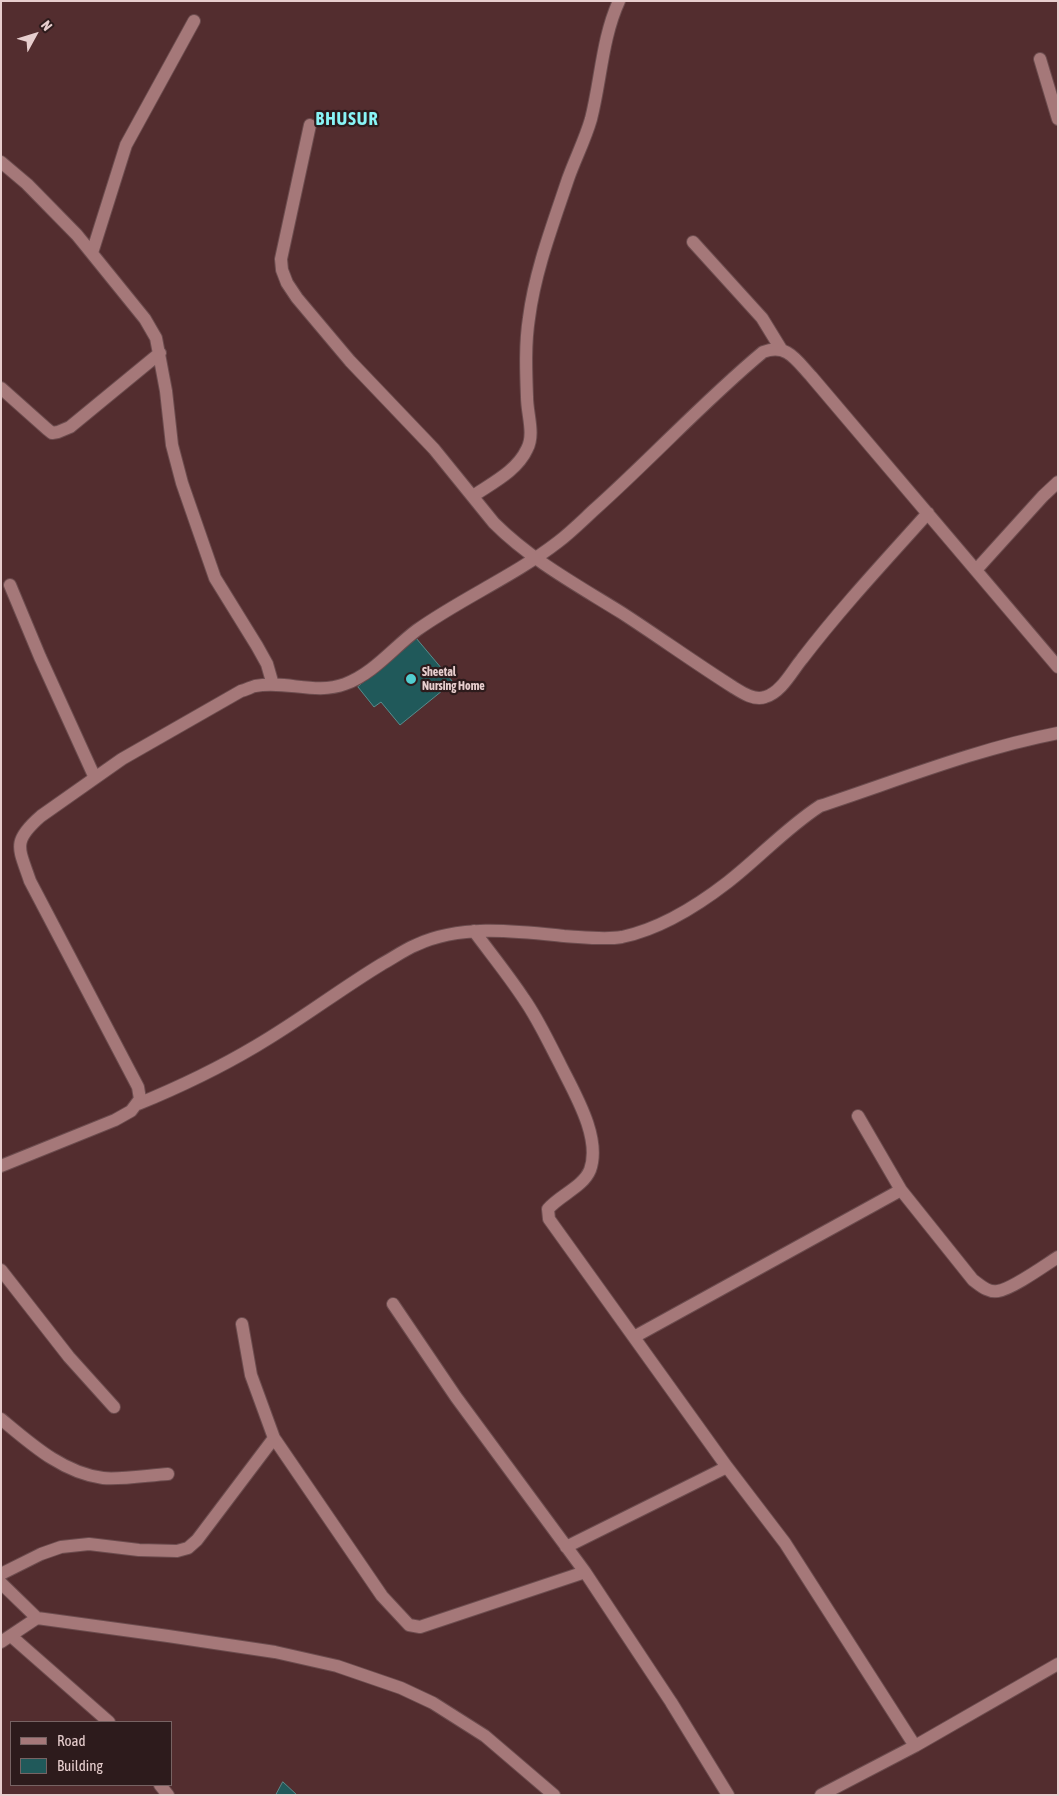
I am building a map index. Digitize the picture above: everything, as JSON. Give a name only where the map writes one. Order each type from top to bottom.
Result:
[{"type":"street","points":[[473,496],[509,472],[522,459],[528,448],[531,437],[527,398],[527,353],[529,318],[537,277],[568,180],[590,121],[598,90],[607,38],[619,1]]},
{"type":"street","points":[[92,253],[126,145],[141,114],[194,22]]},
{"type":"street","points":[[1040,59],[1058,119]]},
{"type":"street","points":[[310,125],[281,260],[282,270],[287,282],[297,298],[350,361],[434,449],[498,528],[534,558],[622,613],[732,687],[747,695],[765,698],[774,692],[818,638],[928,513]]},
{"type":"street","points":[[1,162],[78,235],[145,320],[156,338],[166,391],[172,444],[182,483],[207,558],[215,578],[267,664],[273,685]]},
{"type":"street","points":[[693,242],[762,318],[781,349],[792,356],[812,376],[1058,666]]},
{"type":"street","points":[[138,1104],[140,1099],[138,1087],[30,881],[19,849],[21,837],[28,827],[122,759],[241,691],[255,686],[273,685],[308,689],[344,685],[360,677],[418,630],[559,541],[756,358],[772,349],[781,349]]},
{"type":"street","points":[[1,388],[52,433],[58,432],[70,427],[160,353]]},
{"type":"street","points":[[976,570],[1058,482]]},
{"type":"street","points":[[10,585],[40,657],[96,778]]},
{"type":"street","points":[[1,1166],[115,1120],[138,1104],[164,1094],[255,1046],[365,974],[415,945],[440,936],[474,931],[522,932],[586,938],[619,937],[646,931],[675,917],[727,883],[801,819],[820,806],[974,755],[1031,738],[1058,733]]},
{"type":"street","points":[[474,931],[524,999],[541,1027],[581,1106],[589,1131],[592,1151],[588,1173],[579,1183],[552,1204],[547,1213],[549,1219],[727,1466],[785,1543],[915,1746]]},
{"type":"street","points":[[858,1116],[901,1190],[973,1280],[987,1290],[998,1292],[1058,1257]]},
{"type":"street","points":[[634,1337],[901,1190]]},
{"type":"street","points":[[1,1270],[69,1357],[114,1407]]},
{"type":"street","points":[[393,1304],[456,1397],[585,1572],[671,1702],[728,1795]]},
{"type":"street","points":[[242,1324],[251,1375],[274,1438],[382,1596],[409,1625],[420,1627],[585,1572]]},
{"type":"street","points":[[1,1419],[36,1448],[60,1463],[88,1475],[105,1479],[168,1474]]},
{"type":"street","points":[[1,1574],[41,1554],[61,1547],[89,1544],[164,1552],[177,1552],[188,1548],[198,1540],[274,1438]]},
{"type":"street","points":[[566,1547],[727,1466]]},
{"type":"street","points":[[1,1583],[38,1618],[274,1652],[337,1666],[401,1688],[433,1703],[485,1736],[554,1795]]},
{"type":"street","points":[[38,1618],[6,1639],[109,1721]]},
{"type":"street","points":[[821,1795],[915,1746],[1058,1664]]},
{"type":"building","points":[[416,638],[453,682],[400,725],[381,702],[374,707],[358,687]]},
{"type":"building","points":[[283,1782],[297,1795],[276,1795]]},
{"type":"place","name":"Sheetal Nursing Home","points":[[411,679]]},
{"type":"district","name":"BHUSUR","points":[[347,119]]}]
